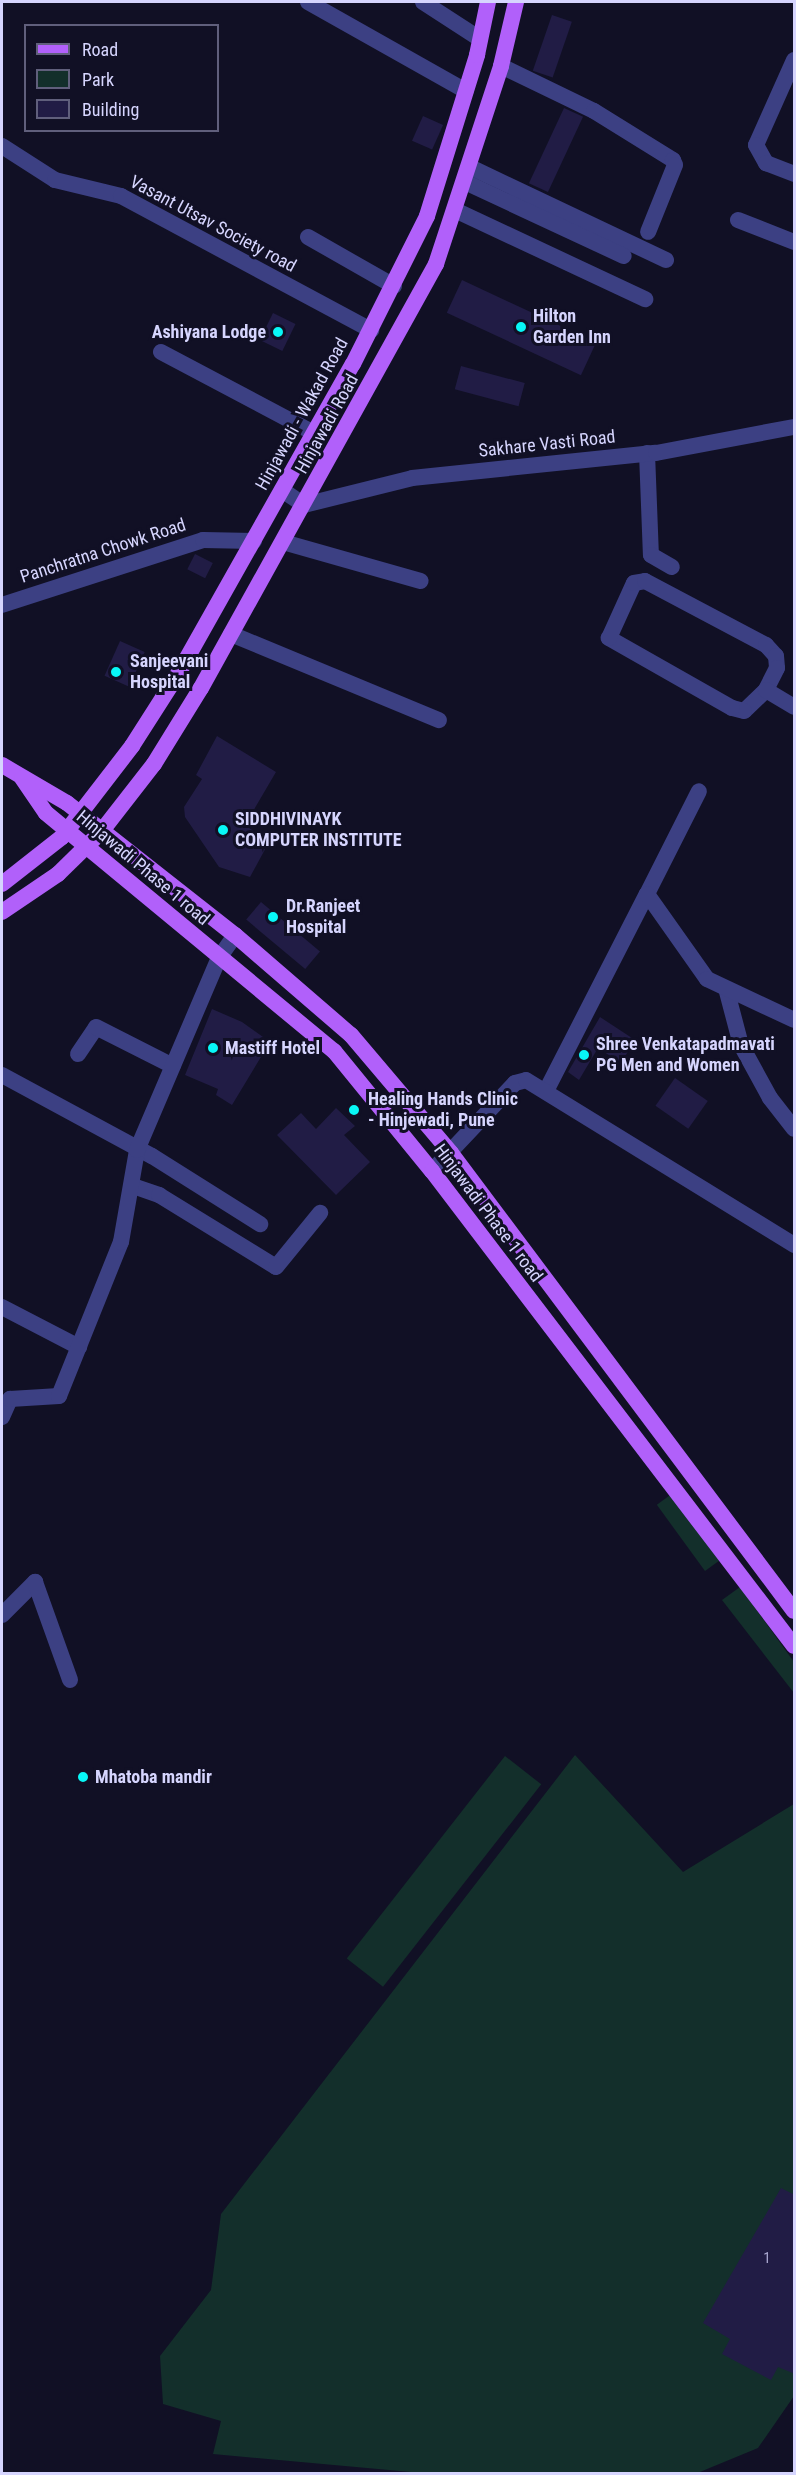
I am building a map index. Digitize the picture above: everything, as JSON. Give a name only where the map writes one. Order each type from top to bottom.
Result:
[{"type":"main road","name":"Hinjawadi - Wakad Road","points":[[2,884],[68,830],[178,674],[371,330],[427,216],[466,91],[488,2]]},
{"type":"main road","name":"Hinjawadi Road","points":[[2,912],[58,874],[88,845],[101,832],[154,764],[304,505],[416,306],[457,212],[501,66],[516,2]]},
{"type":"main road","name":"Hinjawadi Phase 1 road","points":[[2,765],[81,814],[235,935],[351,1035],[451,1153],[795,1611]]},
{"type":"main road","name":"Hinjawadi Phase 1 road","points":[[21,777],[46,813],[88,845],[219,958],[334,1051],[432,1171],[795,1647]]},
{"type":"street","points":[[308,2],[466,91]]},
{"type":"street","points":[[423,2],[480,39]]},
{"type":"street","points":[[795,60],[756,145],[766,163],[795,174]]},
{"type":"street","points":[[501,66],[594,111],[673,160],[675,165],[648,232]]},
{"type":"street","name":"Vasant Utsav Society road","points":[[2,146],[55,180],[121,196],[371,330]]},
{"type":"street","points":[[468,175],[624,256]]},
{"type":"street","points":[[468,175],[666,260]]},
{"type":"street","points":[[457,212],[645,299]]},
{"type":"street","points":[[738,220],[795,242]]},
{"type":"street","points":[[308,237],[394,286]]},
{"type":"street","points":[[161,352],[314,433]]},
{"type":"street","name":"Sakhare Vasti Road","points":[[304,505],[412,478],[647,453],[795,427]]},
{"type":"street","points":[[647,453],[651,555],[672,567]]},
{"type":"street","points":[[282,490],[304,505]]},
{"type":"street","name":"Panchratna Chowk Road","points":[[2,605],[203,540],[254,541]]},
{"type":"street","points":[[283,542],[421,581]]},
{"type":"street","points":[[645,581],[766,645],[776,656],[777,668],[766,690],[744,711],[732,708],[609,638],[634,583],[645,581]]},
{"type":"street","points":[[231,633],[439,720]]},
{"type":"street","points":[[766,690],[795,707]]},
{"type":"street","points":[[546,1091],[699,791]]},
{"type":"street","points":[[647,894],[707,979],[727,992],[795,1020]]},
{"type":"street","points":[[2,1417],[10,1399],[59,1396],[121,1242],[133,1186],[137,1150],[219,958],[235,935]]},
{"type":"street","points":[[727,992],[741,1045],[770,1098],[795,1129]]},
{"type":"street","points":[[78,1054],[96,1027],[173,1066]]},
{"type":"street","points":[[2,1075],[137,1150],[260,1224]]},
{"type":"street","points":[[432,1171],[514,1083],[526,1080],[795,1245]]},
{"type":"street","points":[[770,1098],[795,1106]]},
{"type":"street","points":[[133,1186],[159,1195],[276,1267],[320,1213]]},
{"type":"street","points":[[2,1307],[79,1347]]},
{"type":"street","points":[[2,1616],[35,1582],[70,1680]]},
{"type":"green space","points":[[673,1493],[721,1559],[705,1571],[657,1505]]},
{"type":"green space","points":[[740,1587],[794,1662],[794,1693],[722,1600]]},
{"type":"green space","points":[[575,1755],[683,1872],[794,1804],[794,2396],[758,2448],[695,2474],[433,2474],[213,2454],[221,2421],[163,2404],[160,2356],[211,2290],[221,2214]]},
{"type":"green space","points":[[505,1756],[541,1784],[383,1987],[347,1959]]},
{"type":"building","points":[[552,15],[572,22],[553,78],[533,71]]},
{"type":"building","points":[[564,108],[583,117],[548,192],[529,183]]},
{"type":"building","points":[[423,116],[443,125],[432,150],[412,141]]},
{"type":"building","name":"Hilton Garden Inn","points":[[462,280],[596,343],[581,375],[447,313]]},
{"type":"building","name":"Ashiyana Lodge","points":[[273,313],[295,324],[282,351],[260,340]]},
{"type":"building","points":[[461,366],[525,383],[519,406],[455,389]]},
{"type":"building","points":[[195,554],[213,563],[205,578],[187,569]]},
{"type":"building","points":[[120,641],[145,652],[129,687],[105,676]]},
{"type":"building","points":[[217,736],[276,772],[245,825],[269,842],[250,877],[219,867],[185,817],[184,807],[202,779],[196,775]]},
{"type":"building","points":[[261,902],[320,951],[305,969],[246,920]]},
{"type":"building","points":[[212,1009],[242,1022],[270,1042],[232,1105],[216,1095],[218,1089],[185,1075]]},
{"type":"building","name":"Shree Venkatapadmavati PG Men and Women","points":[[600,1017],[635,1040],[621,1063],[598,1048],[579,1080],[568,1072]]},
{"type":"building","points":[[675,1078],[708,1101],[688,1129],[655,1106]]},
{"type":"building","points":[[336,1108],[355,1126],[344,1135],[370,1162],[336,1195],[277,1135],[301,1113],[316,1129]]},
{"type":"building","points":[[781,2188],[795,2195],[795,2374],[778,2367],[771,2380],[722,2354],[730,2339],[703,2323]]},
{"type":"place","name":"Hilton Garden Inn","points":[[521,327]]},
{"type":"place","name":"Ashiyana Lodge","points":[[278,332]]},
{"type":"place","name":"Sanjeevani Hospital","points":[[116,672]]},
{"type":"place","name":"SIDDHIVINAYK COMPUTER INSTITUTE","points":[[223,830]]},
{"type":"place","name":"Dr.Ranjeet Hospital","points":[[273,917]]},
{"type":"place","name":"Mastiff Hotel","points":[[213,1048]]},
{"type":"place","name":"Shree Venkatapadmavati PG Men and Women","points":[[584,1055]]},
{"type":"place","name":"Healing Hands Clinic - Hinjewadi, Pune","points":[[354,1110]]},
{"type":"place","name":"Mhatoba mandir","points":[[83,1777]]}]
